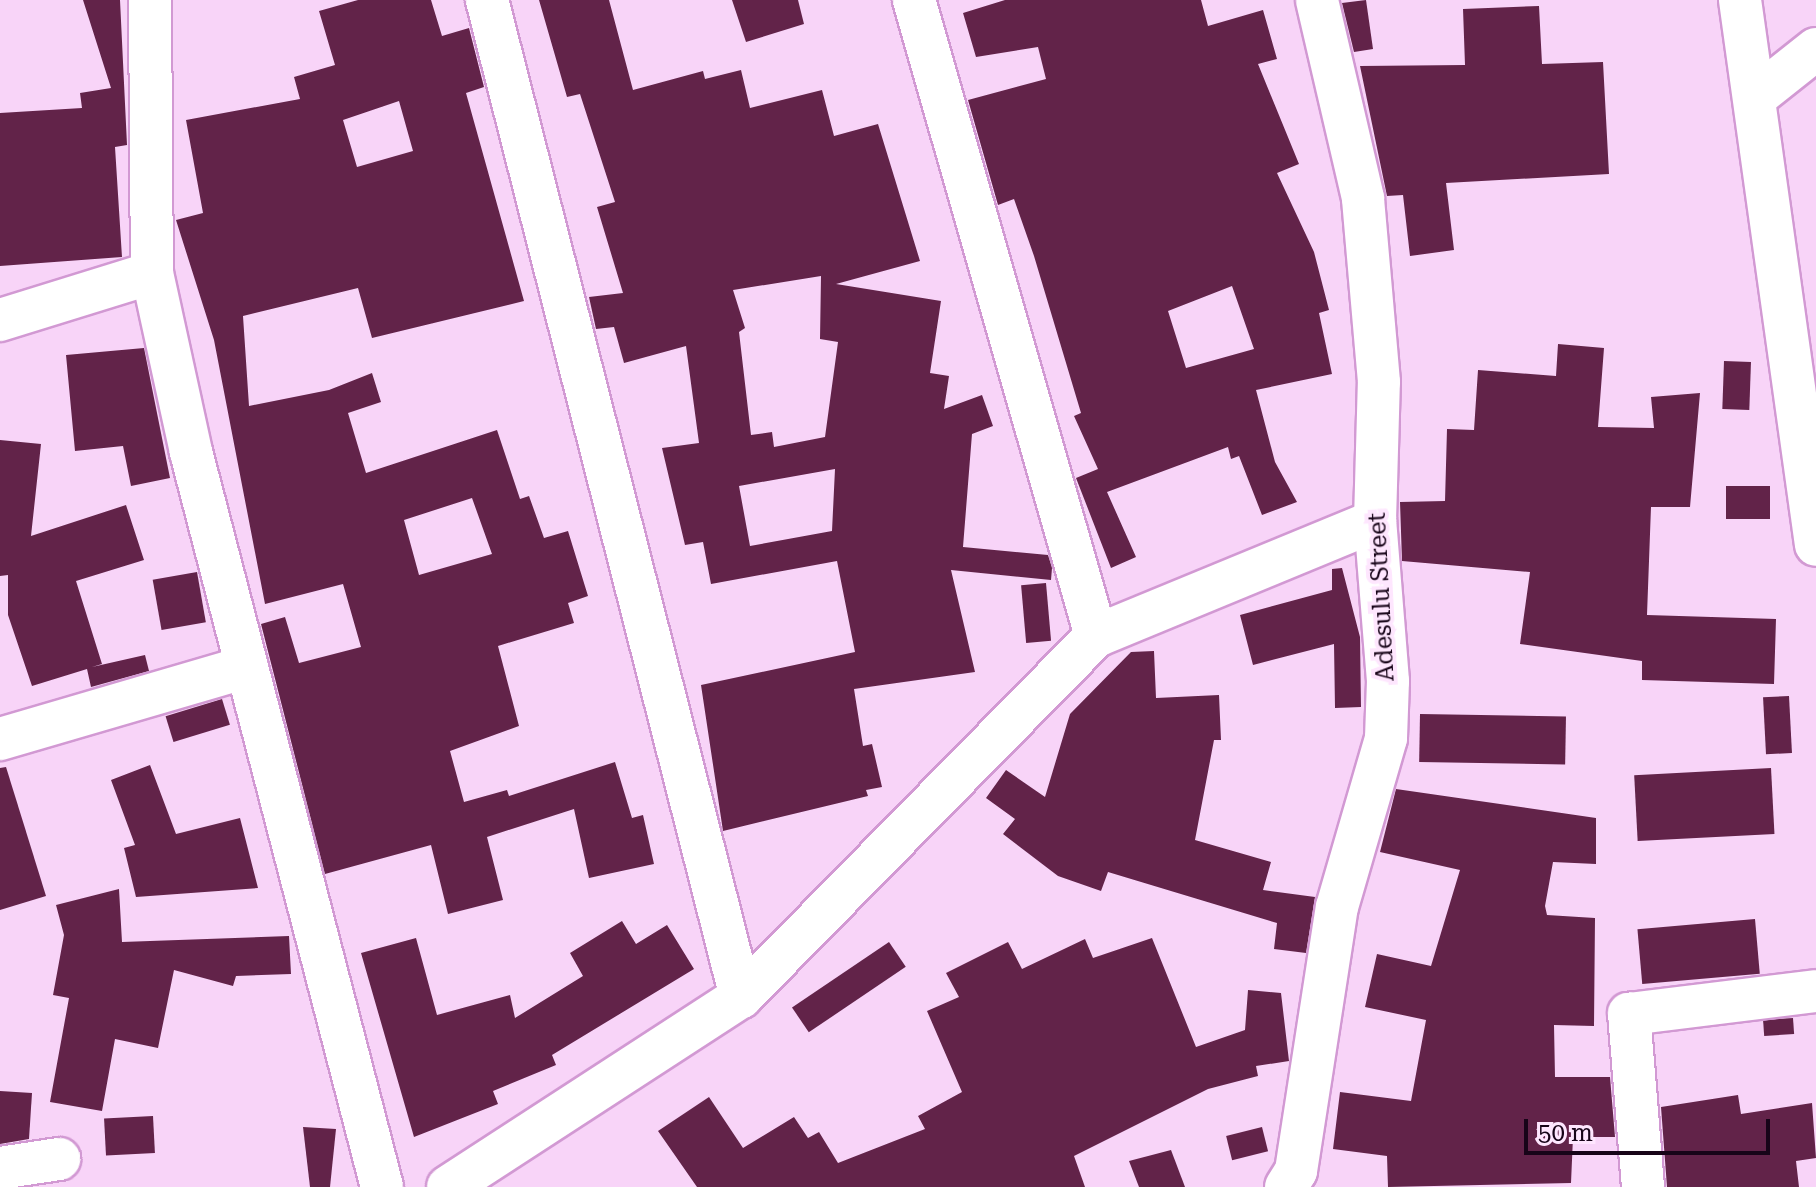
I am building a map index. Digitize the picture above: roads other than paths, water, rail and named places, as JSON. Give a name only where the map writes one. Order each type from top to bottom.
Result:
[{"type":"street","points":[[150,0],[152,273],[247,667],[382,1187]]},
{"type":"street","points":[[487,0],[741,997]]},
{"type":"street","points":[[914,0],[1096,636]]},
{"type":"street","name":"Adesulu Street","points":[[1286,1187],[1296,1171],[1337,907],[1386,738],[1375,521],[1379,382],[1363,198],[1317,0]]},
{"type":"street","points":[[1740,0],[1810,422],[1816,545]]},
{"type":"street","points":[[1758,95],[1816,49]]},
{"type":"street","points":[[0,320],[152,273]]},
{"type":"street","points":[[448,1187],[741,997],[1096,636],[1375,521]]},
{"type":"street","points":[[0,739],[247,667]]},
{"type":"street","points":[[1643,1187],[1629,1014],[1816,991]]},
{"type":"street","points":[[0,1168],[59,1159]]}]
